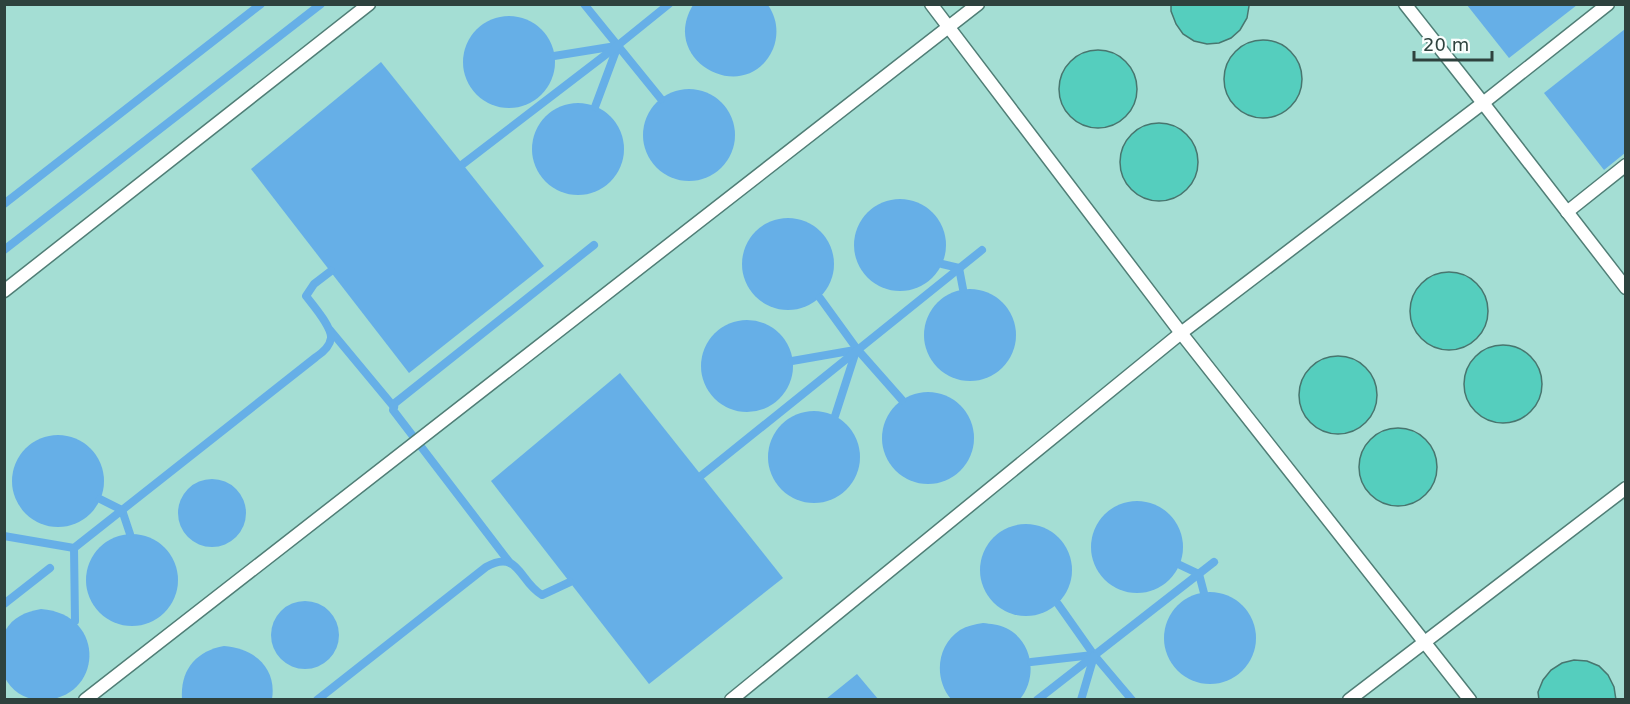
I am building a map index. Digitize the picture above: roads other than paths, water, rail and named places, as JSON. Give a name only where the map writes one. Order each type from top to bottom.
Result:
[{"type":"lane","points":[[4,291],[369,4]]},
{"type":"lane","points":[[931,4],[1181,333],[1470,699]]},
{"type":"lane","points":[[85,699],[978,4]]},
{"type":"lane","points":[[1405,4],[1626,288]]},
{"type":"lane","points":[[732,699],[1181,333],[1483,103],[1608,4]]},
{"type":"lane","points":[[1567,212],[1626,165]]},
{"type":"lane","points":[[1349,699],[1626,488]]},
{"type":"water","points":[[693,5],[768,5],[775,21],[776,38],[773,49],[761,66],[745,75],[727,76],[710,70],[696,60],[687,44],[685,26]]},
{"type":"water","points":[[1467,5],[1577,5],[1509,58]]},
{"type":"water","points":[[509,16],[527,20],[541,30],[551,44],[555,62],[551,80],[541,94],[527,104],[509,108],[491,104],[477,94],[467,80],[463,62],[467,44],[477,30],[491,20]]},
{"type":"water","points":[[1625,29],[1625,153],[1604,170],[1544,93]]},
{"type":"water","points":[[381,62],[544,266],[409,373],[251,169]]},
{"type":"water","points":[[689,89],[707,93],[721,103],[731,117],[735,135],[731,153],[721,167],[707,177],[689,181],[671,177],[657,167],[647,153],[643,135],[647,117],[657,103],[671,93]]},
{"type":"water","points":[[578,103],[596,107],[610,117],[620,131],[624,149],[620,167],[610,181],[596,191],[578,195],[560,191],[546,181],[536,167],[532,149],[536,131],[546,117],[560,107]]},
{"type":"water","points":[[900,199],[918,203],[932,213],[942,227],[946,245],[942,263],[932,277],[918,287],[900,291],[882,287],[868,277],[858,263],[854,245],[858,227],[868,213],[882,203]]},
{"type":"water","points":[[788,218],[806,222],[820,232],[830,246],[834,264],[830,282],[820,296],[806,306],[788,310],[770,306],[756,296],[746,282],[742,264],[746,246],[756,232],[770,222]]},
{"type":"water","points":[[970,289],[988,293],[1002,303],[1012,317],[1016,335],[1012,353],[1002,367],[988,377],[970,381],[952,377],[938,367],[928,353],[924,335],[928,317],[938,303],[952,293]]},
{"type":"water","points":[[747,320],[765,324],[779,334],[789,348],[793,366],[789,384],[779,398],[765,408],[747,412],[729,408],[715,398],[705,384],[701,366],[705,348],[715,334],[729,324]]},
{"type":"water","points":[[620,373],[783,578],[649,684],[491,481]]},
{"type":"water","points":[[928,392],[946,396],[960,406],[970,420],[974,438],[970,456],[960,470],[946,480],[928,484],[910,480],[896,470],[886,456],[882,438],[886,420],[896,406],[910,396]]},
{"type":"water","points":[[814,411],[832,415],[846,425],[856,439],[860,457],[856,475],[846,489],[832,499],[814,503],[796,499],[782,489],[772,475],[768,457],[772,439],[782,425],[796,415]]},
{"type":"water","points":[[58,435],[76,439],[90,449],[100,463],[104,481],[100,499],[90,513],[76,523],[58,527],[40,523],[26,513],[16,499],[12,481],[16,463],[26,449],[40,439]]},
{"type":"water","points":[[212,479],[225,482],[236,489],[243,500],[246,513],[243,526],[236,537],[225,544],[212,547],[199,544],[188,537],[181,526],[178,513],[181,500],[188,489],[199,482]]},
{"type":"water","points":[[1137,501],[1155,505],[1169,515],[1179,529],[1183,547],[1179,565],[1169,579],[1155,589],[1137,593],[1119,589],[1105,579],[1095,565],[1091,547],[1095,529],[1105,515],[1119,505]]},
{"type":"water","points":[[1026,524],[1044,528],[1058,538],[1068,552],[1072,570],[1068,588],[1058,602],[1044,612],[1026,616],[1008,612],[994,602],[984,588],[980,570],[984,552],[994,538],[1008,528]]},
{"type":"water","points":[[132,534],[150,538],[164,548],[174,562],[178,580],[174,598],[164,612],[150,622],[132,626],[114,622],[100,612],[90,598],[86,580],[90,562],[100,548],[114,538]]},
{"type":"water","points":[[1210,592],[1228,596],[1242,606],[1252,620],[1256,638],[1252,656],[1242,670],[1228,680],[1210,684],[1192,680],[1178,670],[1168,656],[1164,638],[1168,620],[1178,606],[1192,596]]},
{"type":"water","points":[[305,601],[318,604],[329,611],[336,622],[339,635],[336,648],[329,659],[318,666],[305,669],[292,666],[281,659],[274,648],[271,635],[274,622],[281,611],[292,604]]},
{"type":"water","points":[[41,609],[63,614],[78,626],[87,641],[89,658],[85,674],[75,688],[60,697],[38,700],[18,693],[5,678],[5,631],[20,616]]},
{"type":"water","points":[[983,623],[1006,628],[1022,641],[1027,650],[1031,670],[1026,690],[1020,699],[951,699],[946,691],[940,673],[940,663],[946,645],[960,630]]},
{"type":"water","points":[[224,646],[245,651],[254,655],[261,662],[271,678],[272,699],[182,699],[184,679],[192,664],[205,652]]},
{"type":"water","points":[[857,674],[878,699],[826,699]]},
{"type":"waterway","points":[[4,204],[261,4]]},
{"type":"waterway","points":[[4,250],[321,4]]},
{"type":"waterway","points":[[584,4],[661,99]]},
{"type":"waterway","points":[[463,164],[669,4]]},
{"type":"waterway","points":[[554,56],[616,46]]},
{"type":"waterway","points":[[595,107],[617,48]]},
{"type":"waterway","points":[[510,563],[393,410],[395,403],[594,245]]},
{"type":"waterway","points":[[702,475],[982,250]]},
{"type":"waterway","points":[[942,264],[959,268],[963,289]]},
{"type":"waterway","points":[[4,536],[74,548],[321,353],[329,344],[330,333],[322,316],[306,296],[314,284],[331,271]]},
{"type":"waterway","points":[[820,298],[857,349],[902,400]]},
{"type":"waterway","points":[[330,330],[394,407]]},
{"type":"waterway","points":[[792,361],[855,350]]},
{"type":"waterway","points":[[835,416],[856,351]]},
{"type":"waterway","points":[[100,499],[122,510],[130,534]]},
{"type":"waterway","points":[[74,548],[75,621]]},
{"type":"waterway","points":[[317,700],[486,567],[497,562],[512,564],[542,595],[570,582]]},
{"type":"waterway","points":[[1037,700],[1214,562]]},
{"type":"waterway","points":[[1180,565],[1199,574],[1204,593]]},
{"type":"waterway","points":[[4,604],[50,568]]},
{"type":"waterway","points":[[1058,604],[1094,655],[1132,700]]},
{"type":"waterway","points":[[1031,662],[1093,655]]},
{"type":"waterway","points":[[1081,700],[1094,656]]}]
